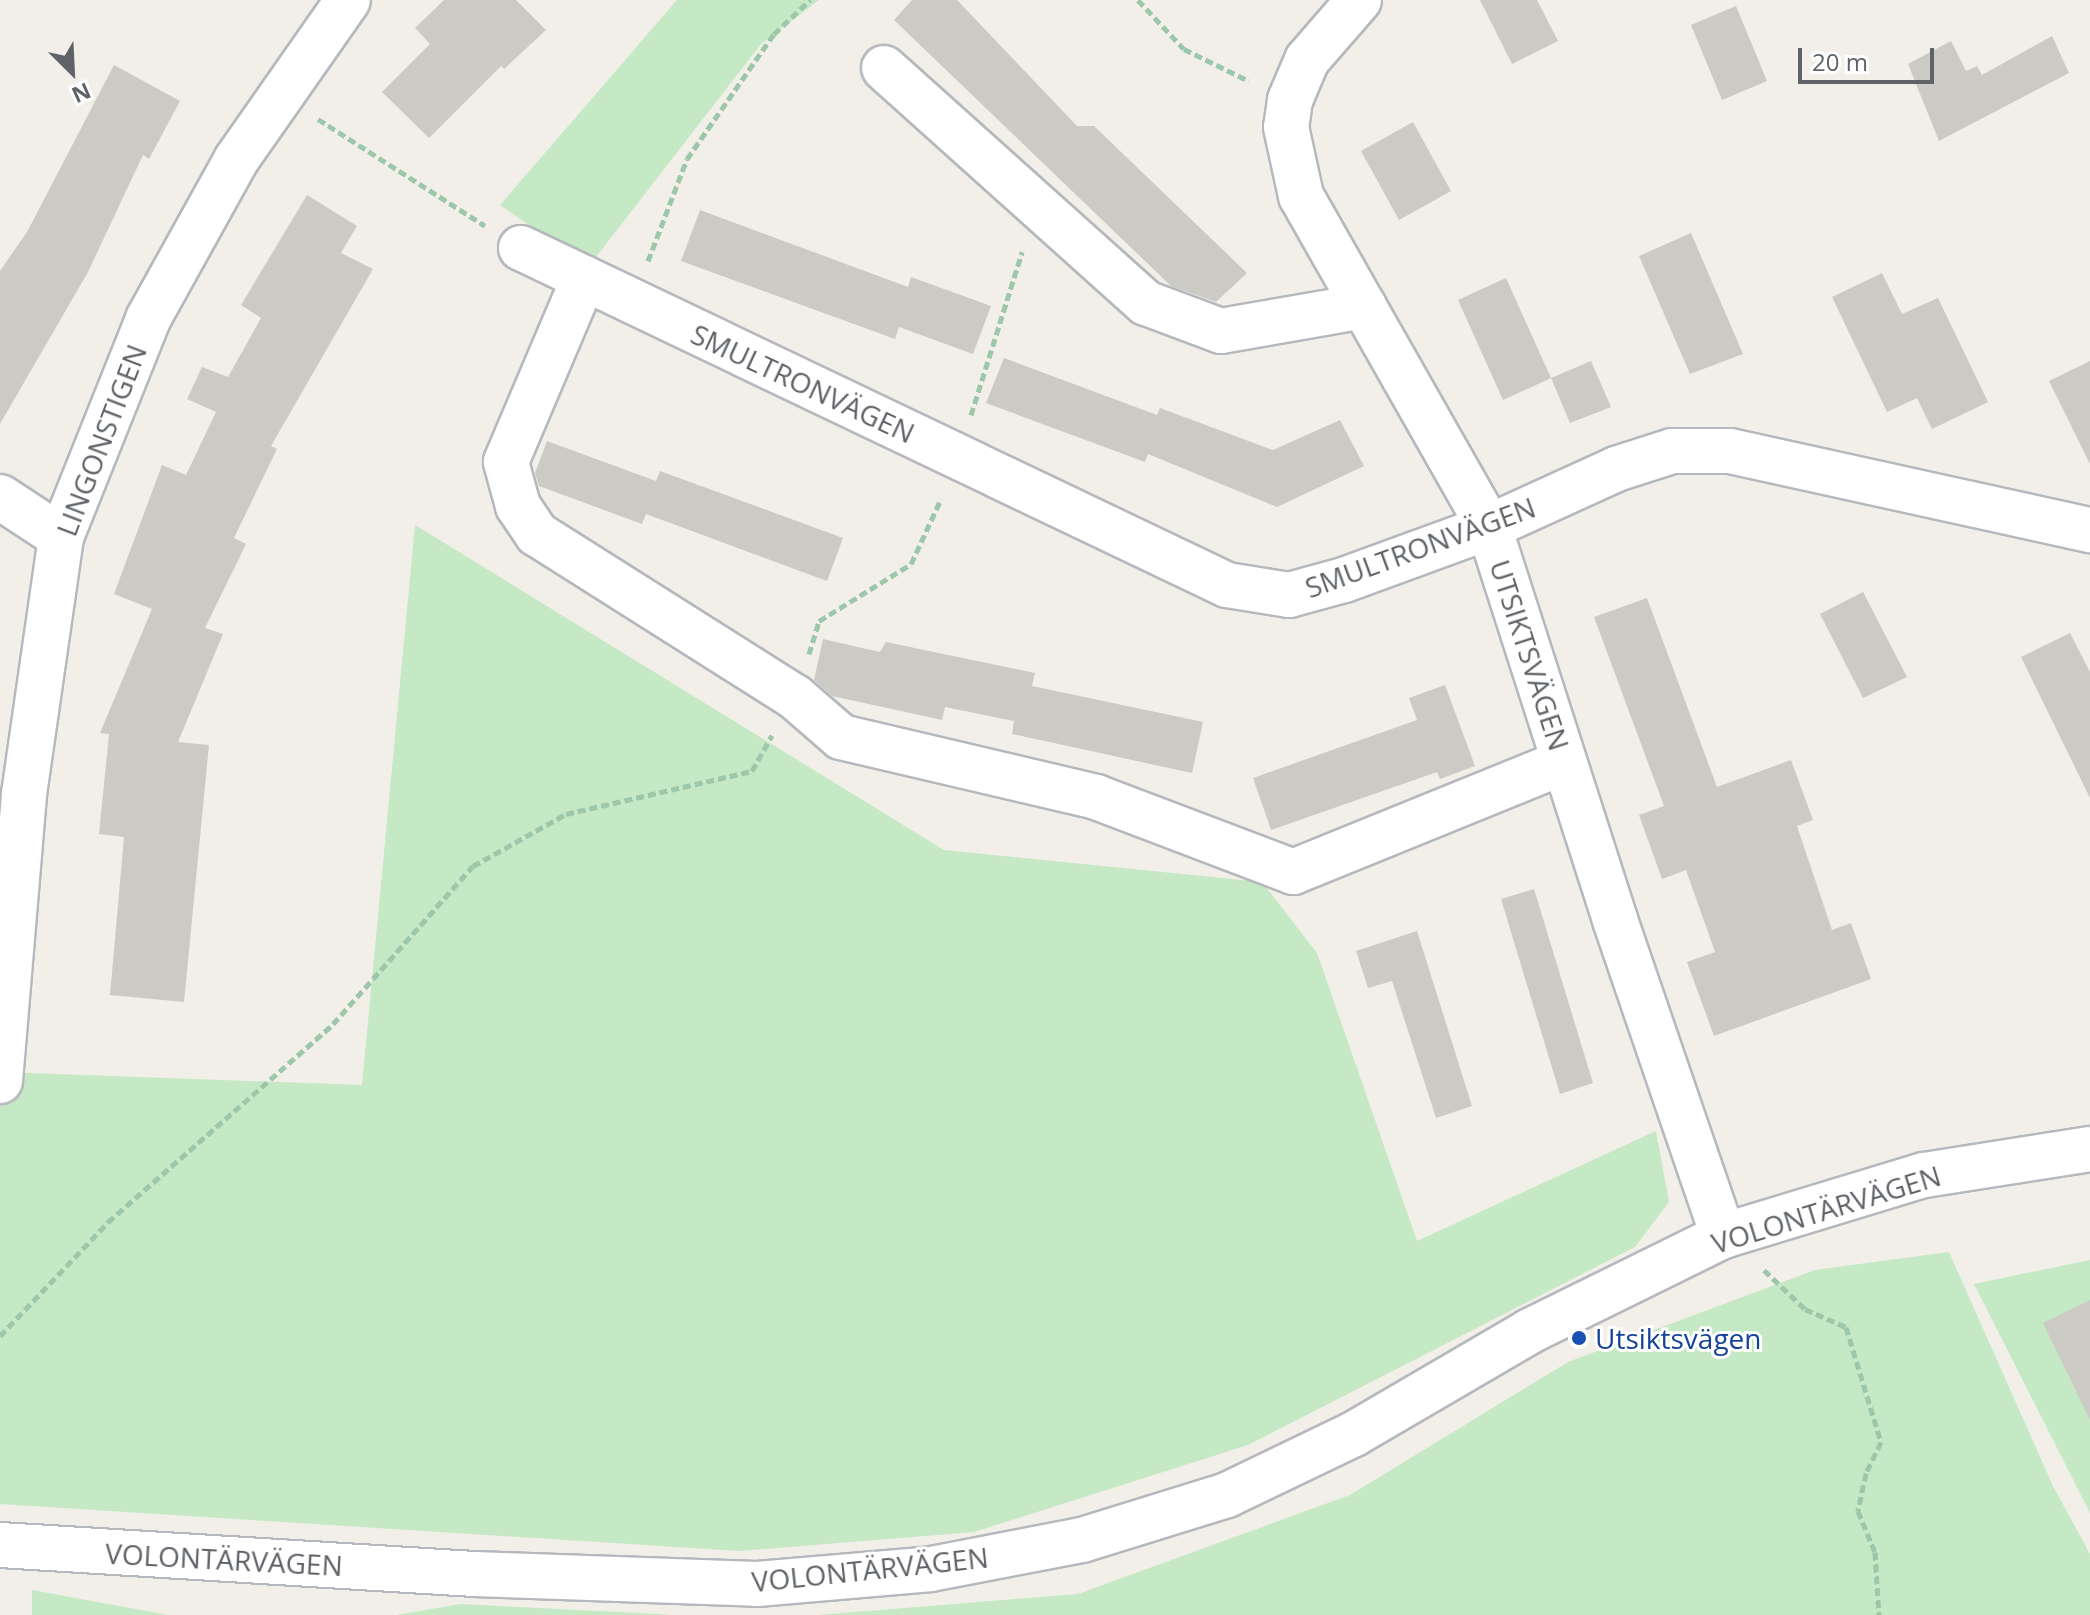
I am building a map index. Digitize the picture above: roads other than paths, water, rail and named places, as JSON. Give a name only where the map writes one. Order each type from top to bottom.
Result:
[{"type":"street","name":"LINGONSTIGEN","points":[[0,1081],[24,794],[61,537],[148,319],[236,160],[348,0]]},
{"type":"street","name":"UTSIKTSVÄGEN","points":[[1359,0],[1307,60],[1290,100],[1286,127],[1301,196],[1489,527],[1564,762],[1723,1236]]},
{"type":"street","points":[[884,68],[1146,303],[1221,331],[1364,306]]},
{"type":"street","name":"SMULTRONVÄGEN","points":[[521,248],[1227,585],[1289,595],[1344,580],[1489,527],[1616,469],[1658,455],[1730,451],[2090,530]]},
{"type":"street","points":[[584,278],[506,462],[518,506],[537,534],[795,697],[841,737],[1096,797],[1293,872],[1564,762]]},
{"type":"street","points":[[0,497],[61,537]]},
{"type":"street","name":"VOLONTÄRVÄGEN","points":[[0,1545],[757,1584],[931,1569],[1082,1540],[1227,1495],[1354,1434],[1530,1331],[1723,1236],[1924,1175],[2090,1149]]},
{"type":"place","name":"Utsiktsvägen","points":[[1579,1338]]}]
